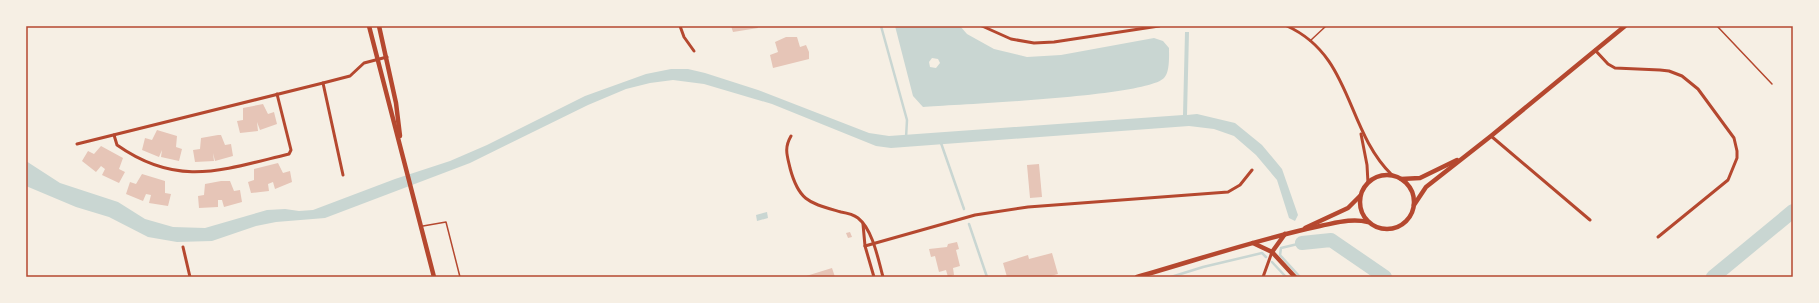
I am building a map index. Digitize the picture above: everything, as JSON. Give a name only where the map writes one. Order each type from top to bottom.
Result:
[{"type":"main road","points":[[369,26],[434,277]]},
{"type":"main road","points":[[379,26],[396,103],[402,153]]},
{"type":"main road","points":[[1137,277],[1285,234],[1342,221],[1362,220],[1380,229],[1395,228],[1405,223],[1412,212],[1414,205],[1426,187],[1468,155],[1625,26]]},
{"type":"main road","points":[[1401,179],[1420,178],[1446,167],[1468,155]]},
{"type":"main road","points":[[1301,230],[1316,221],[1348,208],[1360,196],[1368,183],[1379,176],[1392,175],[1406,182],[1412,193],[1414,205]]},
{"type":"main road","points":[[1360,196],[1361,210],[1368,222]]},
{"type":"main road","points":[[1272,252],[1285,234]]},
{"type":"main road","points":[[1254,243],[1272,252],[1295,277]]},
{"type":"street","points":[[680,26],[686,41],[694,51]]},
{"type":"street","points":[[982,26],[1011,39],[1034,43],[1054,42],[1159,26]]},
{"type":"street","points":[[1287,26],[1310,40],[1326,56],[1338,74],[1360,129],[1373,154],[1392,175]]},
{"type":"street","points":[[1595,50],[1608,64],[1615,68],[1669,71],[1682,76],[1698,89],[1734,138],[1737,158],[1728,180],[1658,237]]},
{"type":"street","points":[[77,144],[350,76],[364,62],[371,62],[387,57]]},
{"type":"street","points":[[323,83],[344,174]]},
{"type":"street","points":[[114,135],[117,145],[132,155],[168,170],[186,173],[207,172],[289,154],[291,150],[277,94]]},
{"type":"street","points":[[1360,129],[1367,165],[1368,183]]},
{"type":"street","points":[[791,136],[787,143],[786,150],[793,181],[798,191],[810,202],[858,218],[874,243],[883,277]]},
{"type":"street","points":[[1491,136],[1590,220]]},
{"type":"street","points":[[865,246],[975,215],[1028,207],[1228,192],[1240,185],[1252,170]]},
{"type":"street","points":[[863,224],[865,246],[874,277]]},
{"type":"street","points":[[183,246],[190,277]]},
{"type":"street","points":[[1263,277],[1272,252]]},
{"type":"lane","points":[[1310,40],[1326,26]]},
{"type":"lane","points":[[1717,26],[1772,84]]},
{"type":"lane","points":[[421,227],[446,222],[460,277]]},
{"type":"shaded area","points":[[895,26],[960,26],[967,34],[994,49],[1027,57],[1061,55],[1154,38],[1163,41],[1169,48],[1168,68],[1164,78],[1150,85],[1124,90],[1090,95],[1011,102],[923,107],[913,96]],"holes":[[[932,58],[938,59],[940,63],[936,68],[930,67],[929,62]]]},
{"type":"shaded area","points":[[1185,32],[1189,32],[1187,115],[1197,114],[1235,123],[1262,145],[1282,169],[1298,215],[1295,221],[1289,218],[1277,180],[1256,155],[1234,136],[1214,129],[1189,126],[891,148],[876,146],[772,104],[704,84],[673,80],[650,83],[626,89],[588,105],[470,163],[325,218],[276,222],[256,226],[212,241],[177,242],[148,237],[109,217],[76,207],[26,186],[26,161],[60,183],[118,202],[145,219],[173,227],[205,228],[267,210],[313,210],[395,179],[450,161],[487,145],[585,96],[646,74],[671,69],[688,69],[705,73],[758,90],[869,133],[889,136],[1183,115]]},
{"type":"shaded area","points":[[767,212],[768,218],[757,221],[756,215]]},
{"type":"building","points":[[731,26],[757,26],[758,28],[733,32]]},
{"type":"building","points":[[786,37],[797,37],[800,47],[806,45],[809,52],[809,59],[773,68],[770,55],[778,52],[775,42]]},
{"type":"building","points":[[263,104],[268,114],[274,112],[277,124],[260,130],[257,122],[258,131],[240,133],[237,121],[243,120],[243,108]]},
{"type":"building","points":[[157,130],[177,136],[176,147],[182,149],[179,161],[161,157],[162,150],[159,157],[142,150],[145,138],[152,140]]},
{"type":"building","points":[[221,135],[225,145],[231,144],[233,156],[215,161],[213,153],[214,161],[195,162],[193,150],[200,149],[201,138]]},
{"type":"building","points":[[101,146],[123,158],[119,169],[125,172],[119,183],[102,175],[105,169],[101,166],[96,172],[82,161],[88,151],[94,154]]},
{"type":"building","points":[[278,163],[283,173],[290,171],[292,182],[275,189],[273,182],[268,184],[269,191],[251,193],[248,182],[254,180],[254,169]]},
{"type":"building","points":[[1039,164],[1042,197],[1030,198],[1027,165]]},
{"type":"building","points":[[142,174],[165,181],[165,193],[171,194],[168,206],[149,203],[151,195],[146,194],[143,201],[126,194],[130,182],[136,184]]},
{"type":"building","points":[[230,181],[234,191],[240,190],[242,202],[224,207],[222,200],[218,200],[218,207],[199,208],[198,196],[204,195],[205,184]]},
{"type":"building","points":[[850,232],[852,237],[848,238],[846,233]]},
{"type":"building","points":[[957,242],[959,249],[956,250],[960,266],[953,268],[954,275],[948,277],[946,270],[939,272],[935,256],[931,257],[929,249],[947,247],[948,244]]},
{"type":"building","points":[[1052,253],[1058,274],[1047,277],[1007,277],[1003,263],[1028,255],[1029,259]]},
{"type":"building","points":[[832,268],[835,277],[803,277]]},
{"type":"waterway","points":[[881,26],[907,120],[906,138]]},
{"type":"waterway","points":[[941,143],[964,209]]},
{"type":"waterway","points":[[1713,277],[1793,211]]},
{"type":"waterway","points":[[969,224],[987,277]]},
{"type":"waterway","points":[[1302,243],[1331,240],[1385,277]]},
{"type":"waterway","points":[[1300,277],[1280,255],[1281,248],[1302,243]]},
{"type":"waterway","points":[[1171,277],[1203,267],[1262,253],[1266,257]]},
{"type":"waterway","points":[[1272,262],[1286,277]]}]
